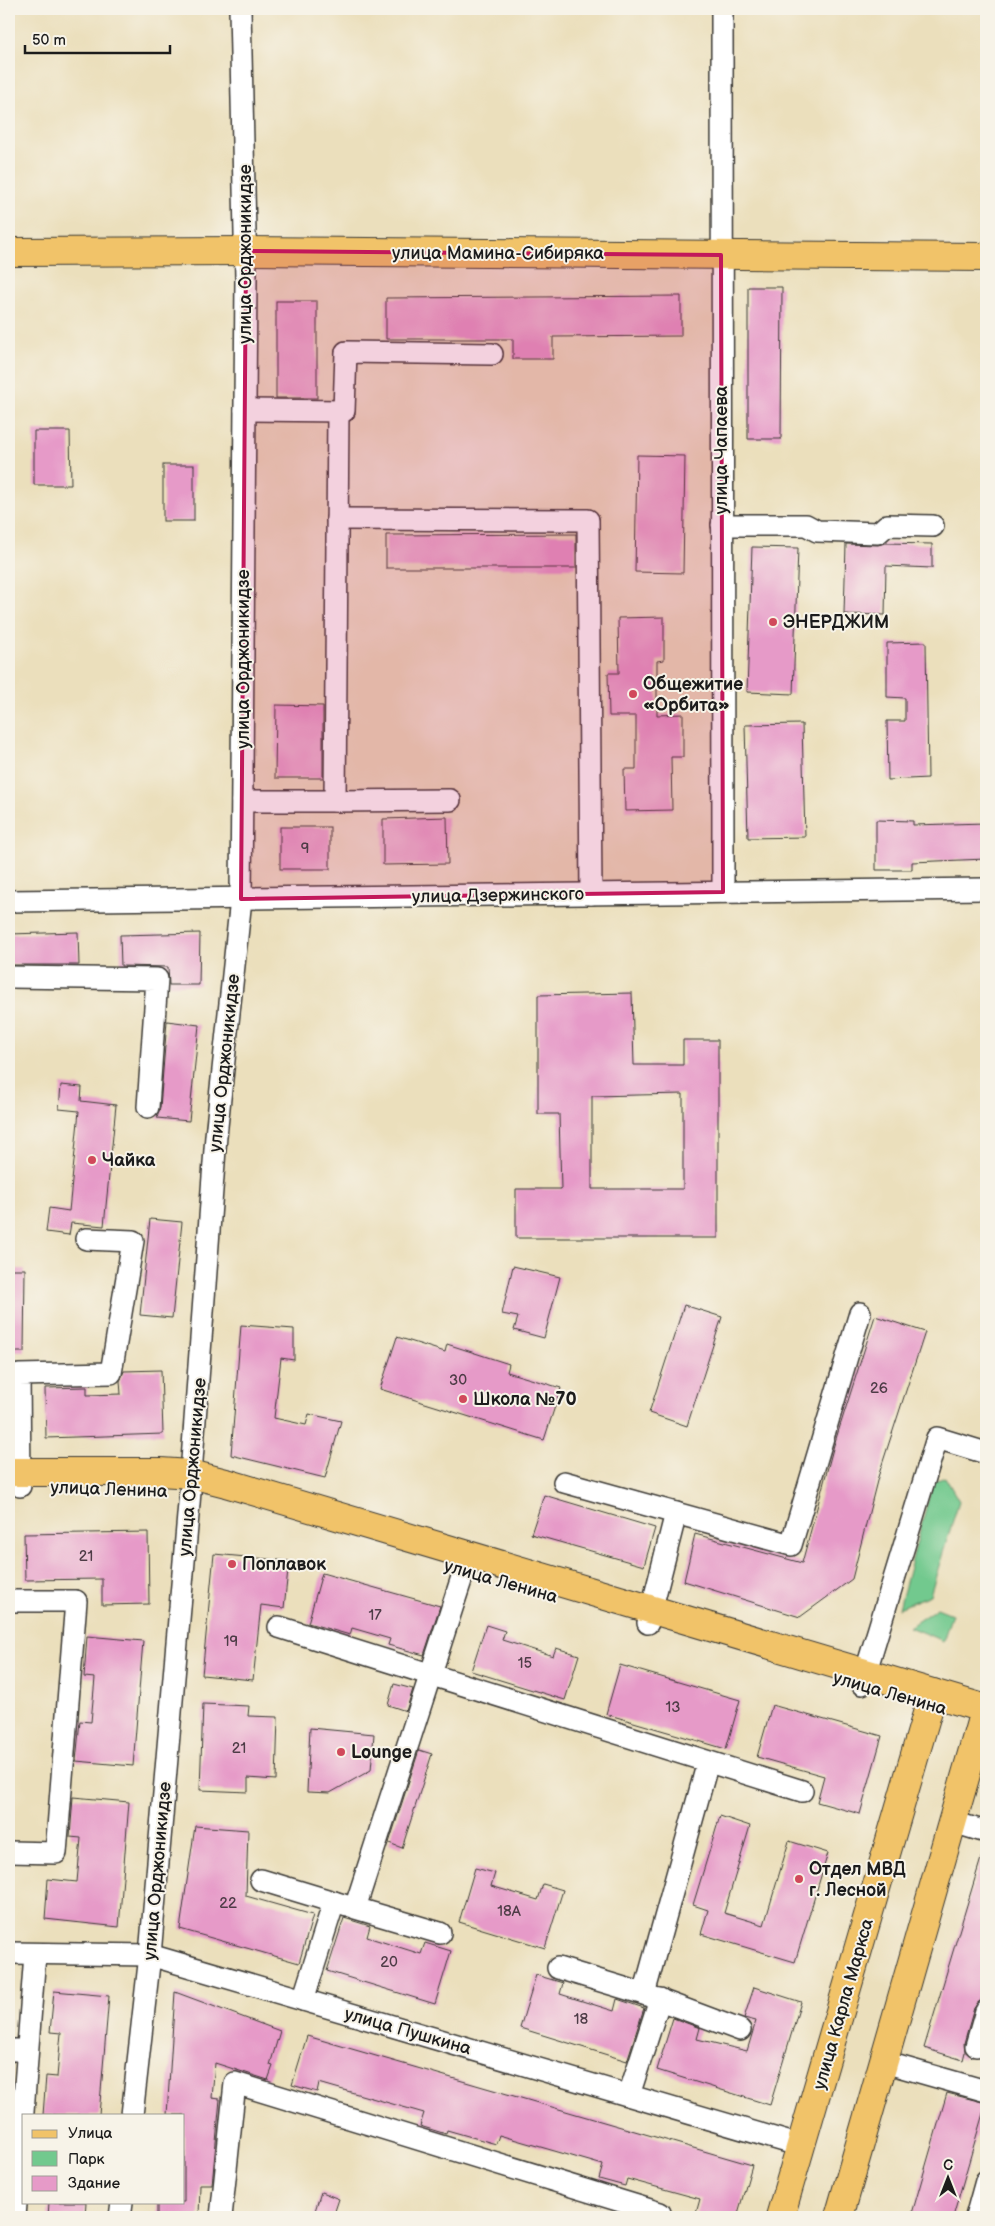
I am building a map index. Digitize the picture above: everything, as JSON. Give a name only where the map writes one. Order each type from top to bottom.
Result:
[{"type":"main road","name":"улица Мамина-Сибиряка","points":[[9,252],[246,251],[986,257]]},
{"type":"main road","name":"улица Ленина","points":[[14,1479],[103,1487],[191,1483],[649,1616],[866,1669],[932,1699],[985,1715]]},
{"type":"main road","name":"улица Карла Маркса","points":[[780,2217],[932,1699]]},
{"type":"main road","points":[[838,2217],[985,1715]]},
{"type":"street","name":"улица Орджоникидзе","points":[[132,2114],[150,1955],[191,1483],[216,1136],[241,899],[246,251],[240,9]]},
{"type":"street","name":"улица Чапаева","points":[[722,9],[723,892]]},
{"type":"street","points":[[245,410],[344,411],[346,352],[492,354]]},
{"type":"street","points":[[335,801],[338,411]]},
{"type":"street","points":[[337,519],[588,520],[591,894]]},
{"type":"street","points":[[722,525],[806,525],[816,531],[878,533],[887,525],[932,526]]},
{"type":"street","points":[[242,801],[450,800]]},
{"type":"street","name":"улица Дзержинского","points":[[9,901],[986,889]]},
{"type":"street","points":[[9,977],[157,979],[148,1107]]},
{"type":"street","points":[[14,1479],[14,1375],[111,1373],[132,1241],[86,1239]]},
{"type":"street","points":[[564,1482],[791,1545],[860,1313]]},
{"type":"street","points":[[866,1669],[937,1438],[986,1453]]},
{"type":"street","points":[[649,1616],[676,1513]]},
{"type":"street","points":[[354,1908],[467,1563]]},
{"type":"street","points":[[9,1601],[76,1601],[56,1853],[9,1852]]},
{"type":"street","points":[[279,1627],[802,1791]]},
{"type":"street","points":[[629,2095],[708,1762]]},
{"type":"street","points":[[953,1822],[986,1832]]},
{"type":"street","points":[[260,1880],[440,1933]]},
{"type":"street","points":[[302,2000],[334,1902]]},
{"type":"street","name":"улица Пушкина","points":[[9,1953],[150,1955],[801,2146]]},
{"type":"street","points":[[15,2217],[18,2050],[35,1954]]},
{"type":"street","points":[[558,1968],[652,1996],[740,2030]]},
{"type":"street","points":[[976,2046],[986,2012]]},
{"type":"street","points":[[884,2062],[986,2091]]},
{"type":"street","points":[[222,2217],[234,2083],[660,2213],[658,2217]]},
{"type":"street","points":[[976,2217],[986,2180]]},
{"type":"street","points":[[120,2217],[122,2204]]},
{"type":"highlighted area","points":[[246,251],[721,255],[723,892],[241,899]]},
{"type":"green space","points":[[945,1477],[959,1501],[930,1595],[899,1608],[933,1482]]},
{"type":"green space","points":[[937,1608],[952,1614],[943,1641],[909,1627]]},
{"type":"building","points":[[748,287],[782,287],[781,439],[748,439]]},
{"type":"building","points":[[681,296],[681,336],[553,337],[553,359],[513,359],[513,339],[386,339],[386,298]]},
{"type":"building","points":[[276,301],[317,301],[317,398],[276,398]]},
{"type":"building","points":[[34,431],[70,431],[71,485],[34,485]]},
{"type":"building","points":[[637,455],[685,456],[683,573],[635,572]]},
{"type":"building","points":[[163,465],[194,465],[194,521],[163,521]]},
{"type":"building","points":[[576,534],[576,568],[386,568],[386,535]]},
{"type":"building","points":[[885,543],[932,544],[932,568],[886,566],[885,615],[844,614],[846,544],[878,545]]},
{"type":"building","points":[[752,547],[798,548],[793,694],[747,692]]},
{"type":"building","name":"Общежитие «Орбита»","points":[[664,617],[664,660],[657,661],[657,715],[683,714],[683,757],[671,757],[672,810],[625,811],[624,769],[636,769],[636,716],[609,716],[608,673],[619,673],[618,618]]},
{"type":"building","points":[[926,642],[928,778],[888,780],[887,721],[905,721],[905,698],[887,697],[887,643]]},
{"type":"building","points":[[276,705],[323,706],[323,778],[275,778]]},
{"type":"building","points":[[802,724],[805,837],[748,838],[745,725]]},
{"type":"building","points":[[447,817],[448,864],[383,865],[383,819]]},
{"type":"building","points":[[876,820],[913,821],[913,825],[986,823],[986,859],[912,862],[912,870],[876,870]]},
{"type":"building","points":[[280,827],[330,827],[330,869],[280,869]]},
{"type":"building","points":[[78,932],[79,965],[9,965],[9,934]]},
{"type":"building","points":[[200,933],[199,985],[169,985],[168,967],[121,966],[120,935]]},
{"type":"building","points":[[632,993],[634,1065],[683,1065],[683,1040],[718,1040],[718,1238],[516,1238],[516,1189],[561,1189],[559,1114],[538,1114],[538,995]],"holes":[[[683,1094],[683,1189],[592,1189],[592,1096]]]},
{"type":"building","points":[[167,1021],[199,1025],[189,1121],[157,1118],[160,1108]]},
{"type":"building","name":"Чайка","points":[[61,1085],[82,1087],[81,1101],[116,1105],[104,1226],[71,1223],[69,1235],[46,1232],[49,1208],[69,1211],[79,1111],[59,1109]]},
{"type":"building","points":[[150,1219],[182,1222],[172,1318],[140,1315]]},
{"type":"building","points":[[513,1266],[560,1277],[544,1338],[514,1330],[518,1317],[502,1314]]},
{"type":"building","points":[[9,1269],[25,1269],[24,1352],[9,1352]]},
{"type":"building","points":[[684,1305],[722,1317],[687,1426],[649,1413]]},
{"type":"building","points":[[875,1316],[925,1332],[878,1477],[852,1579],[800,1617],[684,1581],[695,1534],[802,1563],[834,1445]]},
{"type":"building","points":[[241,1325],[294,1329],[294,1360],[281,1358],[274,1418],[306,1425],[309,1414],[341,1421],[325,1478],[231,1455]]},
{"type":"building","points":[[397,1337],[445,1352],[447,1344],[509,1364],[507,1372],[561,1388],[544,1440],[380,1389]]},
{"type":"building","points":[[161,1370],[163,1434],[46,1438],[45,1388],[87,1387],[87,1395],[121,1394],[120,1381],[124,1371]]},
{"type":"building","points":[[544,1495],[655,1528],[644,1566],[531,1534]]},
{"type":"building","points":[[148,1532],[149,1604],[102,1605],[102,1579],[25,1580],[24,1534]]},
{"type":"building","points":[[214,1554],[289,1561],[284,1608],[261,1605],[253,1680],[202,1675]]},
{"type":"building","points":[[322,1573],[440,1606],[424,1655],[388,1645],[390,1639],[352,1628],[350,1635],[308,1623]]},
{"type":"building","points":[[486,1625],[505,1631],[502,1640],[553,1656],[556,1648],[579,1655],[565,1700],[471,1671]]},
{"type":"building","points":[[87,1636],[143,1641],[133,1766],[76,1761],[80,1721],[91,1722],[95,1678],[84,1677]]},
{"type":"building","points":[[620,1665],[740,1700],[726,1749],[606,1714]]},
{"type":"building","points":[[394,1684],[413,1689],[406,1711],[388,1705]]},
{"type":"building","points":[[203,1704],[249,1706],[248,1716],[278,1717],[276,1780],[248,1778],[248,1792],[200,1790]]},
{"type":"building","points":[[772,1705],[882,1736],[860,1814],[817,1802],[824,1776],[757,1757]]},
{"type":"building","name":"Lounge","points":[[310,1728],[374,1734],[371,1770],[330,1793],[307,1792]]},
{"type":"building","points":[[419,1750],[432,1754],[402,1848],[389,1843]]},
{"type":"building","points":[[73,1797],[129,1802],[119,1927],[45,1919],[48,1879],[77,1882],[81,1838],[70,1837]]},
{"type":"building","name":"Отдел МВД г. Лесной","points":[[720,1816],[750,1826],[724,1913],[764,1925],[789,1841],[828,1853],[795,1962],[701,1934],[708,1910],[693,1905]]},
{"type":"building","points":[[195,1826],[248,1830],[246,1896],[313,1915],[299,1963],[180,1929]]},
{"type":"building","points":[[982,1855],[986,1856],[986,1983],[981,2000],[974,2008],[964,2043],[965,2052],[963,2060],[924,2048]]},
{"type":"building","points":[[475,1868],[495,1873],[491,1886],[538,1900],[543,1884],[563,1890],[545,1948],[459,1922]]},
{"type":"building","points":[[344,1918],[370,1926],[367,1937],[421,1954],[425,1943],[451,1951],[435,2004],[327,1971]]},
{"type":"building","points":[[536,1975],[563,1983],[560,1994],[614,2011],[617,1999],[644,2008],[627,2061],[520,2028]]},
{"type":"building","points":[[754,1987],[801,2002],[770,2105],[657,2070],[673,2018],[700,2028],[697,2039],[747,2051],[756,2021],[744,2018]]},
{"type":"building","points":[[54,1991],[109,1996],[99,2114],[43,2114],[46,2076],[57,2077],[61,2033],[50,2032]]},
{"type":"building","points":[[175,1992],[280,2031],[270,2065],[273,2066],[268,2080],[215,2063],[212,2098],[220,2099],[212,2185],[200,2185],[199,2217],[157,2217],[157,2204],[185,2204],[185,2114],[167,2114]]},
{"type":"building","points":[[307,2036],[752,2165],[737,2217],[695,2217],[700,2199],[627,2179],[625,2186],[599,2179],[603,2165],[499,2135],[496,2144],[447,2130],[446,2134],[420,2126],[424,2113],[319,2083],[317,2092],[292,2085]]},
{"type":"building","points":[[947,2093],[986,2103],[953,2217],[911,2217]]},
{"type":"building","points":[[321,2192],[339,2199],[333,2217],[313,2217]]},
{"type":"building","points":[[49,2204],[86,2204],[85,2217],[48,2217]]},
{"type":"place","name":"ЭНЕРДЖИМ","points":[[773,622]]},
{"type":"place","name":"Общежитие «Орбита»","points":[[633,694]]},
{"type":"place","name":"Чайка","points":[[92,1160]]},
{"type":"place","name":"Школа №70","points":[[463,1399]]},
{"type":"place","name":"Поплавок","points":[[232,1564]]},
{"type":"place","name":"Lounge","points":[[341,1752]]},
{"type":"place","name":"Отдел МВД г. Лесной","points":[[799,1879]]}]
